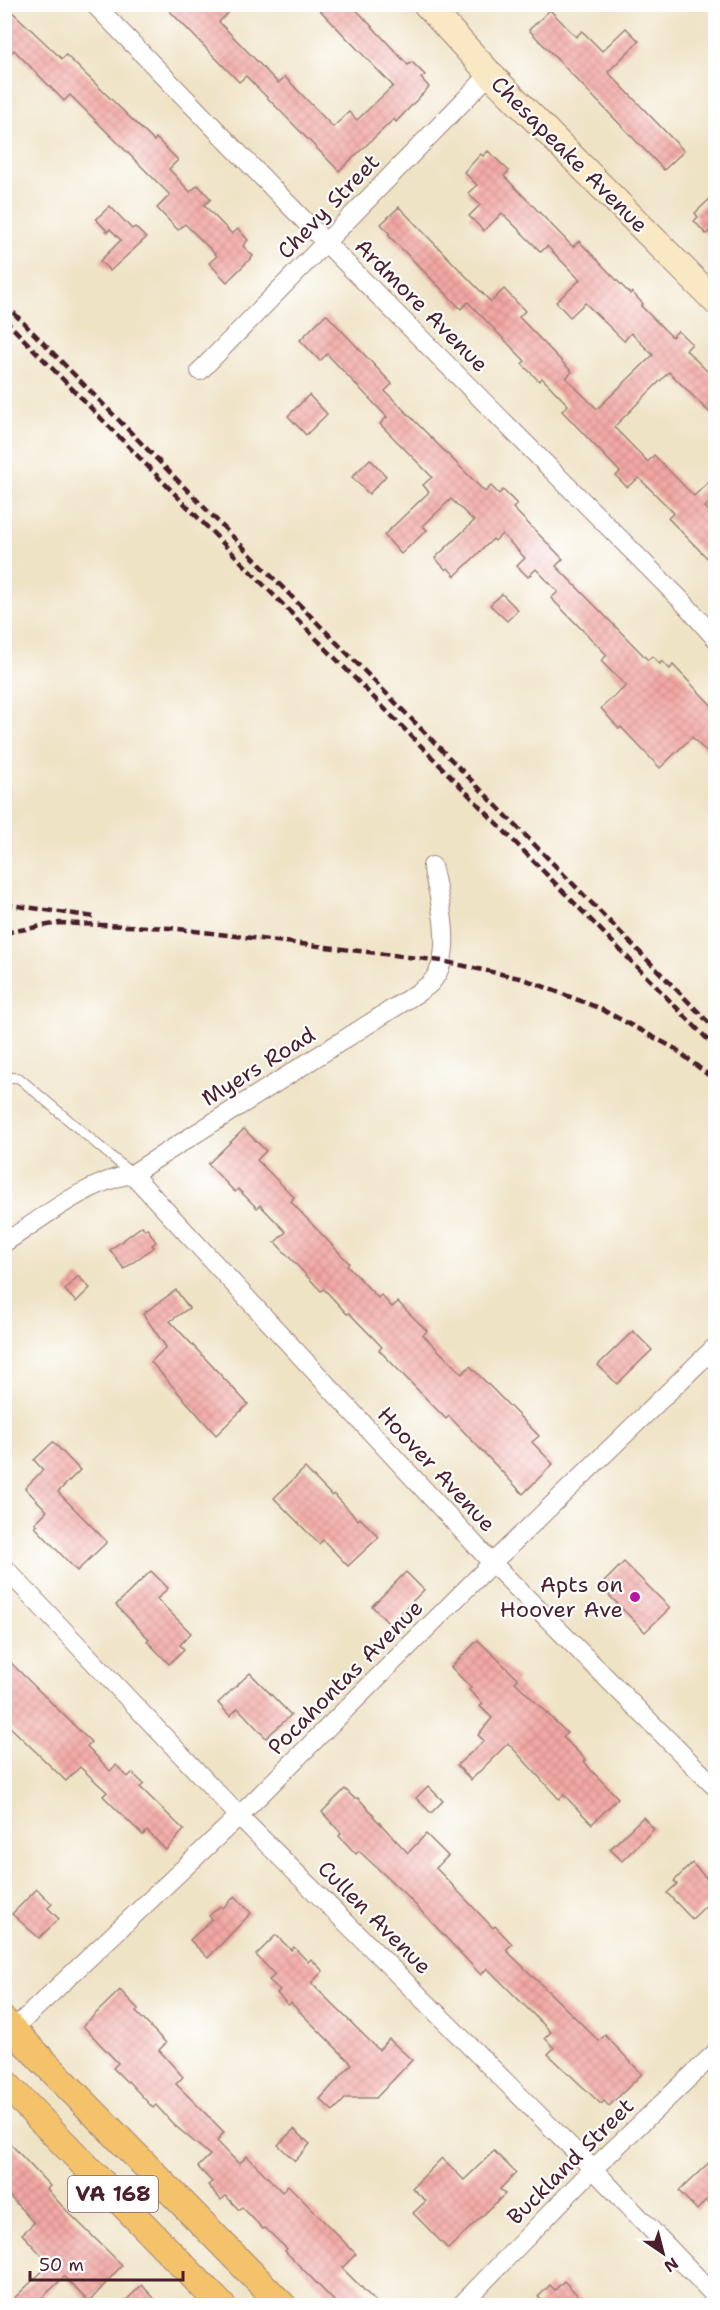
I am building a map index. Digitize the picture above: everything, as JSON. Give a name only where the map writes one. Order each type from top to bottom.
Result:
[{"type":"main road","name":"VA 168","points":[[7,2029],[283,2306]]},
{"type":"main road","name":"VA 168","points":[[4,2082],[222,2306]]},
{"type":"street","name":"Ardmore Avenue","points":[[94,4],[326,243],[683,602],[716,639]]},
{"type":"street","name":"Chesapeake Avenue","points":[[426,4],[490,74],[716,302]]},
{"type":"street","name":"Chevy Street","points":[[200,371],[490,74]]},
{"type":"street","name":"Myers Road","points":[[4,1244],[95,1185],[112,1178],[132,1174],[419,992],[434,979],[442,962],[443,910],[432,866]]},
{"type":"street","name":"Hoover Avenue","points":[[132,1174],[492,1563],[716,1788]]},
{"type":"street","name":"Pocahontas Avenue","points":[[7,2029],[239,1816],[492,1563],[716,1347]]},
{"type":"street","name":"Cullen Avenue","points":[[4,1567],[239,1816],[593,2169],[716,2296]]},
{"type":"street","name":"Buckland Street","points":[[460,2306],[593,2169],[716,2052]]},
{"type":"lane","points":[[4,1077],[19,1078],[132,1174]]},
{"type":"building","points":[[4,4],[62,59],[66,55],[154,141],[156,138],[178,160],[169,169],[190,192],[198,185],[211,199],[204,205],[232,234],[238,229],[248,240],[243,246],[253,256],[227,282],[209,263],[217,256],[185,224],[178,230],[157,208],[170,195],[70,95],[64,101],[14,50],[4,60]]},
{"type":"building","points":[[163,4],[237,4],[219,22],[278,83],[285,77],[333,127],[349,112],[357,120],[393,86],[314,4],[351,4],[408,65],[412,62],[425,75],[421,78],[429,87],[396,122],[394,119],[339,171],[246,76],[239,82]]},
{"type":"building","points":[[550,10],[576,37],[582,31],[602,51],[626,28],[639,41],[608,72],[684,151],[664,170],[529,30]]},
{"type":"building","points":[[488,151],[509,171],[504,176],[573,247],[579,241],[630,294],[632,292],[643,304],[641,306],[672,337],[678,331],[692,344],[686,350],[716,380],[716,419],[669,372],[614,427],[648,462],[654,455],[694,496],[716,475],[716,497],[705,507],[716,517],[716,567],[668,518],[674,513],[639,478],[627,487],[616,476],[620,472],[562,411],[568,405],[542,378],[539,381],[522,364],[525,361],[468,302],[461,309],[388,235],[390,234],[381,224],[399,207],[491,302],[504,289],[525,311],[519,317],[572,372],[566,378],[597,409],[653,355],[631,333],[624,341],[585,303],[570,317],[556,302],[580,280],[547,246],[541,252],[502,213],[484,231],[469,216],[480,205],[468,193],[477,185],[464,172],[481,154],[483,156]]},
{"type":"building","points":[[716,193],[716,235],[711,230],[706,234],[694,221],[698,217],[695,213]]},
{"type":"building","points":[[110,206],[132,229],[135,227],[146,238],[110,271],[100,261],[121,240],[110,229],[108,232],[96,219]]},
{"type":"building","points":[[326,314],[392,384],[385,391],[485,492],[491,486],[499,494],[503,490],[517,504],[513,508],[563,559],[556,566],[648,660],[652,656],[660,664],[662,661],[670,669],[673,665],[716,710],[716,762],[692,737],[660,768],[621,727],[619,729],[601,708],[626,686],[601,661],[607,655],[551,598],[558,592],[536,569],[528,577],[517,566],[525,558],[502,534],[495,541],[493,539],[455,576],[448,568],[446,570],[435,558],[474,521],[451,499],[423,526],[427,530],[401,554],[384,535],[429,492],[423,485],[432,477],[380,424],[387,417],[327,354],[320,361],[300,340]]},
{"type":"building","points":[[309,395],[327,414],[306,435],[288,416]]},
{"type":"building","points":[[370,459],[386,476],[369,494],[352,477]]},
{"type":"building","points":[[502,594],[518,610],[507,621],[490,605]]},
{"type":"building","points":[[244,1129],[266,1151],[257,1160],[294,1197],[291,1202],[349,1263],[347,1265],[378,1298],[381,1295],[392,1307],[398,1302],[427,1331],[423,1335],[462,1374],[470,1366],[539,1436],[532,1442],[553,1464],[523,1494],[449,1416],[446,1419],[379,1350],[382,1347],[349,1313],[347,1314],[324,1289],[321,1291],[275,1242],[286,1232],[260,1205],[257,1208],[238,1189],[235,1192],[208,1164]]},
{"type":"building","points":[[142,1226],[145,1230],[147,1228],[156,1242],[152,1245],[154,1247],[124,1269],[110,1250]]},
{"type":"building","points":[[78,1276],[90,1288],[76,1302],[65,1290]]},
{"type":"building","points":[[176,1290],[189,1308],[170,1321],[248,1404],[216,1435],[151,1362],[166,1347],[143,1314]]},
{"type":"building","points":[[633,1331],[652,1350],[617,1384],[598,1365]]},
{"type":"building","points":[[53,1442],[80,1470],[58,1492],[107,1542],[77,1571],[35,1527],[38,1525],[35,1523],[47,1511],[25,1488],[43,1470],[34,1460]]},
{"type":"building","points":[[305,1468],[332,1496],[334,1494],[358,1520],[360,1518],[379,1537],[348,1566],[323,1540],[319,1544],[274,1498]]},
{"type":"building","name":"Apts on Hoover Ave","points":[[624,1562],[670,1608],[645,1632],[600,1586]]},
{"type":"building","points":[[151,1571],[168,1588],[157,1599],[191,1633],[180,1645],[184,1649],[169,1664],[147,1641],[149,1639],[116,1605]]},
{"type":"building","points":[[406,1572],[424,1590],[389,1624],[372,1606]]},
{"type":"building","points":[[478,1640],[518,1679],[515,1682],[567,1733],[563,1737],[618,1798],[592,1824],[564,1795],[559,1799],[508,1743],[471,1780],[457,1765],[484,1741],[478,1735],[492,1718],[480,1706],[483,1704],[469,1690],[471,1688],[451,1667]]},
{"type":"building","points":[[4,1656],[91,1742],[87,1746],[110,1771],[116,1765],[128,1777],[132,1773],[144,1784],[140,1787],[184,1830],[166,1850],[147,1831],[143,1835],[118,1811],[103,1796],[107,1792],[80,1767],[66,1781],[4,1721]]},
{"type":"building","points":[[250,1673],[291,1715],[266,1738],[238,1708],[230,1716],[218,1703]]},
{"type":"building","points":[[428,1786],[443,1801],[431,1813],[416,1798]]},
{"type":"building","points":[[345,1789],[354,1798],[358,1798],[408,1853],[426,1834],[448,1856],[436,1868],[493,1928],[495,1926],[512,1944],[506,1950],[599,2041],[605,2035],[642,2074],[609,2106],[604,2101],[601,2104],[548,2054],[554,2048],[545,2038],[551,2032],[487,1968],[481,1975],[407,1896],[359,1851],[356,1854],[339,1836],[341,1833],[322,1812]]},
{"type":"building","points":[[643,1817],[654,1829],[622,1861],[610,1849]]},
{"type":"building","points":[[692,1863],[716,1888],[716,1896],[692,1919],[667,1893],[677,1884],[674,1881]]},
{"type":"building","points":[[37,1889],[52,1904],[48,1908],[59,1919],[39,1938],[12,1914]]},
{"type":"building","points":[[235,1896],[251,1913],[208,1958],[190,1940],[212,1919],[209,1916],[220,1906],[223,1908]]},
{"type":"building","points":[[276,1935],[291,1950],[294,1947],[308,1962],[311,1959],[323,1971],[311,1983],[379,2050],[389,2039],[412,2060],[376,2098],[346,2098],[333,2111],[320,2099],[352,2064],[291,2003],[288,2005],[277,1993],[280,1990],[269,1980],[275,1975],[256,1955]]},
{"type":"building","points":[[120,1990],[138,2009],[136,2012],[166,2043],[159,2050],[183,2077],[176,2084],[224,2132],[217,2141],[239,2164],[247,2156],[282,2192],[288,2185],[356,2254],[342,2268],[380,2306],[339,2306],[265,2228],[263,2229],[242,2207],[239,2210],[226,2196],[221,2200],[208,2185],[212,2182],[198,2167],[210,2155],[173,2124],[156,2105],[153,2108],[113,2068],[118,2063],[83,2026]]},
{"type":"building","points":[[294,2129],[310,2144],[295,2161],[278,2145]]},
{"type":"building","points":[[4,2137],[50,2186],[47,2189],[62,2206],[122,2265],[89,2302],[64,2277],[33,2306],[6,2306],[50,2264],[22,2234],[34,2223],[4,2190]]},
{"type":"building","points":[[494,2151],[516,2173],[500,2189],[505,2194],[448,2249],[413,2213],[426,2201],[412,2188],[442,2158],[464,2180]]},
{"type":"building","points":[[716,2156],[716,2210],[706,2200],[697,2210],[679,2191]]},
{"type":"building","points":[[564,2281],[588,2306],[538,2306],[543,2301],[538,2297],[550,2285],[555,2290]]},
{"type":"building","points":[[142,2285],[161,2306],[120,2306]]},
{"type":"railway","points":[[4,303],[716,1030]]},
{"type":"railway","points":[[4,319],[716,1048]]},
{"type":"railway","points":[[4,904],[95,917]]},
{"type":"railway","points":[[4,933],[59,923],[170,928],[442,961],[524,979],[599,1008],[674,1048],[716,1081]]},
{"type":"place","name":"Apts on Hoover Ave","points":[[635,1597]]}]
